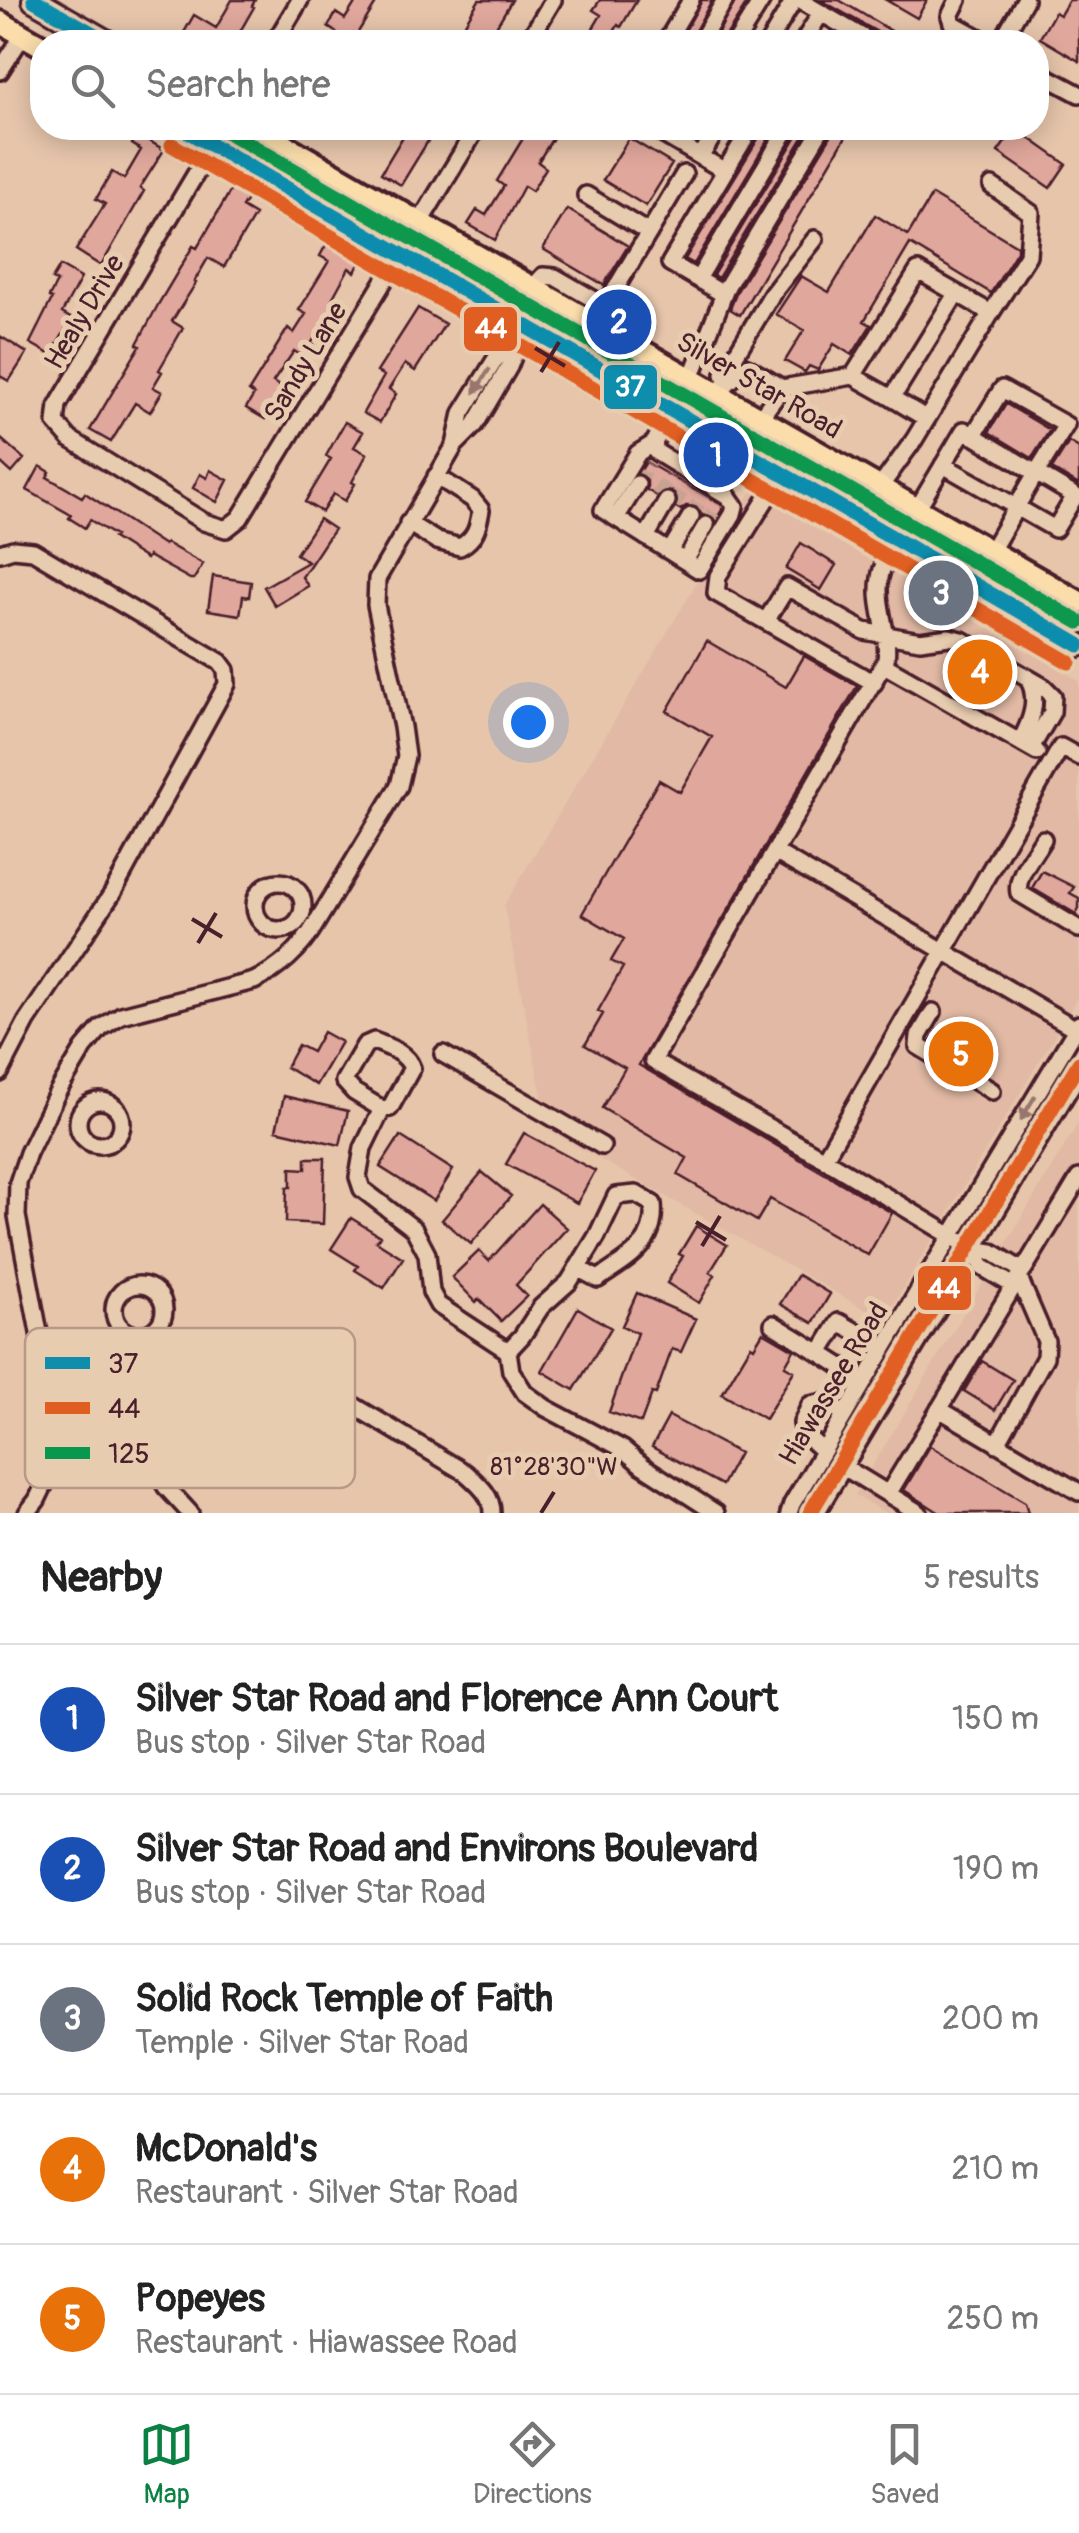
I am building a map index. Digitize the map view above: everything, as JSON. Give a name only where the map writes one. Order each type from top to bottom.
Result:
[{"type":"main road","points":[[34,0],[87,30]]},
{"type":"main road","points":[[0,22],[11,45]]},
{"type":"main road","points":[[203,140],[1079,645]]},
{"type":"main road","name":"Silver Star Road","points":[[275,140],[533,287],[600,315],[691,378],[722,388],[760,418],[1079,602]]},
{"type":"main road","points":[[782,474],[810,471],[886,515],[917,509]]},
{"type":"street","points":[[281,30],[300,0]]},
{"type":"street","points":[[535,30],[553,0]]},
{"type":"street","points":[[673,30],[691,0]]},
{"type":"street","points":[[707,30],[725,0]]},
{"type":"street","points":[[743,30],[762,0]]},
{"type":"street","points":[[777,30],[797,0],[821,13],[837,30]]},
{"type":"street","points":[[958,0],[950,16],[952,23],[965,30]]},
{"type":"street","points":[[1008,30],[1025,0]]},
{"type":"street","points":[[810,30],[821,13]]},
{"type":"street","points":[[0,71],[11,45]]},
{"type":"street","points":[[1049,77],[1079,94]]},
{"type":"street","name":"Sandy Lane","points":[[135,478],[204,522],[226,529],[240,518],[470,140]]},
{"type":"street","points":[[686,140],[701,156],[725,171]]},
{"type":"street","points":[[701,156],[711,140]]},
{"type":"street","points":[[723,294],[670,263],[744,140]]},
{"type":"street","points":[[698,279],[781,140]]},
{"type":"street","points":[[691,378],[723,294],[815,140]]},
{"type":"street","name":"Healy Drive","points":[[135,478],[70,439],[56,423],[58,405],[212,145]]},
{"type":"street","points":[[600,315],[684,174]]},
{"type":"street","points":[[880,487],[1028,255],[1031,214],[992,186]]},
{"type":"street","points":[[586,195],[649,233]]},
{"type":"street","points":[[722,388],[724,374],[772,294],[815,239]]},
{"type":"street","points":[[854,376],[918,271],[990,314]]},
{"type":"street","points":[[892,398],[956,294]]},
{"type":"street","points":[[38,1328],[17,1216],[18,1183],[28,1153],[84,1048],[100,1028],[121,1015],[272,973],[308,938],[308,921],[399,786],[406,756],[376,605],[377,579],[455,444],[462,412],[495,360],[525,325]]},
{"type":"street","points":[[722,388],[747,367],[782,388],[854,376],[927,418]]},
{"type":"street","points":[[760,418],[782,388]]},
{"type":"street","points":[[973,436],[1002,388],[1066,426],[990,551]]},
{"type":"street","points":[[653,453],[672,410]]},
{"type":"street","points":[[917,509],[943,464],[964,430],[1075,496],[1055,529],[943,464]]},
{"type":"street","points":[[638,452],[653,453],[697,485],[728,496],[735,506],[699,570],[603,510],[638,452]]},
{"type":"street","points":[[782,474],[718,576],[716,593],[874,683]]},
{"type":"street","points":[[408,523],[437,541],[460,547],[478,530],[481,510],[472,499],[436,476]]},
{"type":"street","points":[[616,518],[636,484]]},
{"type":"street","points":[[661,546],[682,511]]},
{"type":"street","points":[[661,546],[682,511]]},
{"type":"street","points":[[661,546],[682,511]]},
{"type":"street","points":[[897,540],[879,580],[887,655],[884,665],[653,1061],[974,1248],[982,1267],[1018,1278],[1046,1342],[1045,1357],[998,1444]]},
{"type":"street","points":[[0,553],[33,550],[220,662],[226,670],[227,684],[112,894],[27,1021],[0,1073]]},
{"type":"street","points":[[766,622],[787,587],[858,630],[920,641],[956,638],[1050,692],[1052,712],[1026,745]]},
{"type":"street","points":[[884,665],[1053,761]]},
{"type":"street","points":[[824,1159],[1053,761],[1062,747],[1079,757]]},
{"type":"street","points":[[1043,839],[1017,890],[1079,930]]},
{"type":"street","points":[[775,852],[1078,1027]]},
{"type":"street","points":[[933,1012],[919,1036],[918,1046],[992,1091]]},
{"type":"street","name":"Hiawassee Road","points":[[789,1513],[1078,1027]]},
{"type":"street","points":[[374,1041],[398,1052],[412,1068],[390,1108],[382,1109],[354,1092],[344,1080],[365,1044],[374,1041]]},
{"type":"street","points":[[444,1054],[602,1146]]},
{"type":"street","name":"Hiawassee Road","points":[[816,1513],[1079,1073]]},
{"type":"street","points":[[55,1098],[80,1112]]},
{"type":"street","points":[[382,1109],[363,1148],[358,1177],[362,1189],[414,1229],[427,1254],[431,1292],[438,1305],[508,1351]]},
{"type":"street","points":[[888,1494],[1079,1178]]},
{"type":"street","points":[[577,1268],[598,1279],[629,1259],[645,1244],[655,1220],[654,1204],[636,1194],[616,1196],[569,1282],[541,1308],[508,1351],[510,1372],[525,1393],[546,1408],[623,1449],[642,1466],[716,1513]]},
{"type":"street","points":[[820,1353],[839,1322],[884,1348]]},
{"type":"street","points":[[774,1324],[864,1382]]},
{"type":"street","points":[[823,1452],[803,1432],[802,1423],[810,1405],[824,1402],[846,1414]]},
{"type":"street","points":[[355,1407],[466,1473],[485,1491],[492,1513]]},
{"type":"street","points":[[939,1410],[1079,1492]]},
{"type":"street","points":[[844,1467],[919,1513]]},
{"type":"street","points":[[28,1513],[43,1488]]},
{"type":"street","points":[[167,1488],[190,1513]]},
{"type":"shaded area","points":[[753,489],[1079,681],[1079,995],[884,1320],[549,1130],[504,906]]},
{"type":"shaded area","points":[[1079,1122],[1079,1513],[885,1513],[855,1495]]},
{"type":"building","points":[[232,0],[255,0],[241,30],[185,30],[194,15],[216,28]]},
{"type":"building","points":[[357,0],[378,0],[359,30],[328,27],[336,13],[345,19]]},
{"type":"building","points":[[479,0],[512,0],[494,30],[461,30]]},
{"type":"building","points":[[600,0],[637,0],[621,27],[618,25],[615,30],[592,30],[601,15],[593,10]]},
{"type":"building","points":[[702,0],[712,0],[696,30],[686,30]]},
{"type":"building","points":[[736,0],[749,0],[730,30],[720,30]]},
{"type":"building","points":[[821,0],[839,0],[890,30],[874,30]]},
{"type":"building","points":[[886,0],[927,0],[917,18]]},
{"type":"building","points":[[1069,0],[1079,0],[1079,61],[1049,43],[1049,30],[1045,30],[1055,12],[1060,15]]},
{"type":"building","points":[[134,140],[148,140],[164,150],[101,266],[76,250],[105,204],[96,199],[112,172],[124,179],[141,150],[132,144]]},
{"type":"building","points":[[401,140],[429,140],[401,185],[381,173]]},
{"type":"building","points":[[522,140],[552,140],[538,162],[546,168],[532,191],[524,186],[495,240],[468,224],[477,210],[486,215],[504,186],[497,181]]},
{"type":"building","points":[[628,140],[672,164],[646,206],[603,180]]},
{"type":"building","points":[[757,140],[768,140],[694,264],[685,259]]},
{"type":"building","points":[[794,140],[802,140],[718,278],[713,275]]},
{"type":"building","points":[[828,140],[844,140],[740,315],[730,309],[737,291]]},
{"type":"building","points":[[1006,140],[1032,140],[1066,164],[1050,188],[998,152]]},
{"type":"building","points":[[232,188],[248,198],[242,207],[255,215],[224,267],[208,258],[172,321],[183,328],[159,370],[162,372],[153,387],[162,392],[150,412],[135,403],[111,442],[90,430],[140,346],[137,344],[159,303]]},
{"type":"building","points":[[932,195],[1017,246],[991,293],[910,244],[864,321],[871,325],[852,355],[834,344],[818,370],[809,366],[805,372],[785,361],[804,330],[776,314],[801,276],[829,292],[875,215],[908,235]]},
{"type":"building","points":[[567,209],[628,246],[604,285],[543,249]]},
{"type":"building","points":[[328,241],[361,260],[355,272],[349,268],[332,299],[337,302],[305,358],[294,351],[273,382],[284,389],[265,419],[246,408],[254,395],[249,391],[288,328],[294,333],[306,314],[299,310],[329,261],[320,256]]},
{"type":"building","points":[[60,266],[81,278],[62,313],[72,319],[51,355],[30,343],[52,299],[49,297],[57,282],[52,279]]},
{"type":"building","points":[[418,308],[445,324],[415,371],[405,364],[389,389],[396,394],[380,422],[363,413],[384,376],[377,372]]},
{"type":"building","points":[[0,336],[27,353],[9,381],[0,376]]},
{"type":"building","points":[[1006,404],[1050,430],[1032,458],[989,432]]},
{"type":"building","points":[[345,422],[363,432],[354,447],[367,454],[345,501],[333,494],[322,512],[305,502],[331,459],[326,456]]},
{"type":"building","points":[[0,438],[24,459],[12,473],[0,462]]},
{"type":"building","points":[[1069,442],[1079,448],[1079,485],[1052,469]]},
{"type":"building","points":[[646,462],[722,506],[716,520],[711,515],[702,515],[696,506],[681,510],[676,507],[677,496],[672,491],[662,491],[657,496],[647,490],[647,480],[639,473]]},
{"type":"building","points":[[40,466],[50,472],[47,477],[82,497],[85,493],[164,545],[203,564],[194,579],[148,556],[146,559],[90,520],[85,528],[69,518],[71,515],[27,490]]},
{"type":"building","points":[[210,470],[228,480],[217,502],[193,488],[200,474],[207,478]]},
{"type":"building","points":[[319,519],[334,529],[302,577],[308,586],[275,606],[264,587],[308,562],[296,554]]},
{"type":"building","points":[[801,543],[836,565],[821,590],[786,569]]},
{"type":"building","points":[[213,576],[251,582],[249,597],[243,596],[240,615],[208,610]]},
{"type":"building","points":[[707,641],[786,687],[804,656],[857,686],[639,1065],[892,1213],[868,1255],[770,1199],[757,1221],[678,1175],[687,1158],[602,1108],[625,1068],[585,1045],[603,1014],[598,1011],[623,967],[611,961],[624,939],[582,914],[659,780],[680,792],[712,737],[667,711]]},
{"type":"building","points":[[957,650],[1010,681],[1000,698],[947,667]]},
{"type":"building","points":[[1042,871],[1074,887],[1070,893],[1079,898],[1076,914],[1032,888]]},
{"type":"building","points":[[938,1030],[987,1060],[983,1072],[931,1041]]},
{"type":"building","points":[[323,1032],[341,1042],[316,1085],[286,1067],[298,1045],[312,1052]]},
{"type":"building","points":[[284,1096],[348,1111],[340,1145],[276,1130]]},
{"type":"building","points":[[524,1133],[595,1171],[577,1203],[506,1164]]},
{"type":"building","points":[[400,1136],[453,1170],[434,1201],[380,1167]]},
{"type":"building","points":[[306,1158],[325,1158],[323,1224],[286,1222],[291,1168],[306,1169]]},
{"type":"building","points":[[482,1172],[511,1196],[471,1244],[442,1220]]},
{"type":"building","points":[[540,1204],[567,1228],[516,1285],[527,1296],[501,1321],[452,1277],[479,1251],[489,1261]]},
{"type":"building","points":[[351,1218],[380,1236],[376,1241],[403,1258],[384,1288],[331,1249]]},
{"type":"building","points":[[696,1226],[727,1245],[710,1272],[715,1275],[699,1303],[667,1283]]},
{"type":"building","points":[[798,1275],[830,1294],[813,1323],[780,1304]]},
{"type":"building","points":[[637,1293],[696,1319],[681,1352],[672,1349],[641,1423],[609,1412],[637,1333],[622,1326]]},
{"type":"building","points":[[578,1308],[611,1328],[574,1390],[542,1371]]},
{"type":"building","points":[[763,1332],[794,1350],[785,1366],[794,1371],[765,1419],[722,1394]]},
{"type":"building","points":[[982,1361],[1013,1380],[995,1410],[964,1391]]},
{"type":"building","points":[[669,1416],[739,1453],[722,1485],[652,1447]]},
{"type":"building","points":[[930,1446],[1025,1502],[1028,1513],[940,1513],[904,1490]]},
{"type":"tunnel","points":[[637,484],[648,463]]},
{"type":"tunnel","points":[[658,496],[670,476]]},
{"type":"tunnel","points":[[673,505],[685,485]]},
{"type":"tunnel","points":[[691,516],[703,495]]},
{"type":"tunnel","points":[[706,525],[718,504]]},
{"type":"transit line","name":"37","points":[[34,0],[86,30]]},
{"type":"transit line","name":"37","points":[[203,140],[1079,645]]},
{"type":"transit line","name":"125","points":[[242,140],[1079,622]]},
{"type":"transit line","name":"44","points":[[172,145],[1069,662]]},
{"type":"transit line","name":"44","points":[[810,1513],[1079,1063]]},
{"type":"place","name":"Silver Star Road and Environs Boulevard","points":[[619,322]]},
{"type":"place","name":"Silver Star Road and Florence Ann Court","points":[[716,455]]},
{"type":"place","name":"Solid Rock Temple of Faith","points":[[941,593]]},
{"type":"place","name":"McDonald's","points":[[980,672]]},
{"type":"place","name":"Popeyes","points":[[961,1054]]}]
